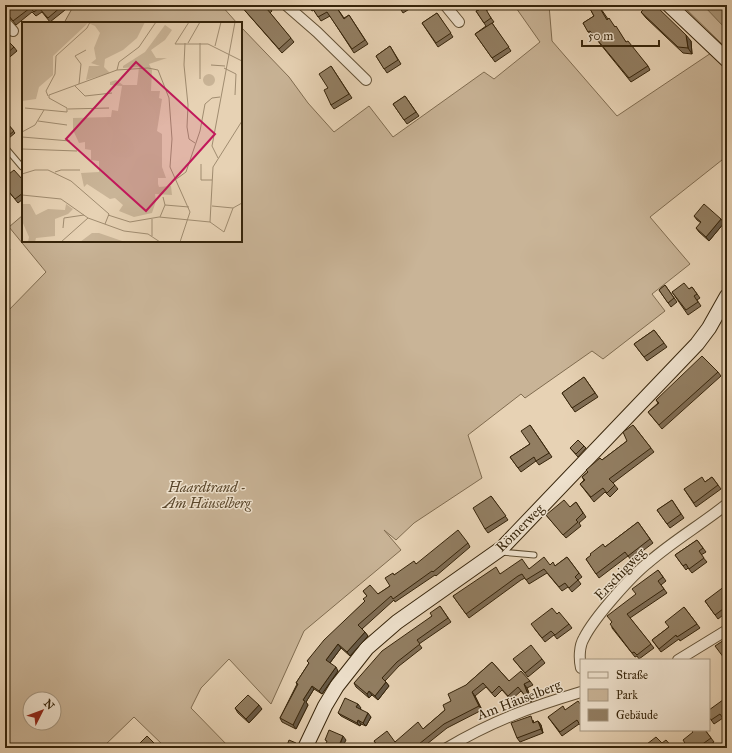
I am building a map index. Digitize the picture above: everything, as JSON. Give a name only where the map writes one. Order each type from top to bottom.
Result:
[{"type":"street","points":[[286,5],[317,32],[366,80]]},
{"type":"street","points":[[445,5],[459,22]]},
{"type":"street","points":[[669,5],[727,60]]},
{"type":"street","points":[[5,22],[13,31]]},
{"type":"street","name":"Römerweg","points":[[305,748],[337,686],[367,648],[397,622],[497,552],[692,350],[709,328],[727,296]]},
{"type":"street","name":"Erschigweg","points":[[580,659],[583,639],[590,628],[632,578],[654,558],[727,504]]},
{"type":"street","points":[[680,659],[727,630]]},
{"type":"street","name":"Am Häuselberg","points":[[447,748],[505,717],[580,692]]},
{"type":"lane","points":[[5,147],[22,167]]},
{"type":"lane","points":[[497,552],[534,556]]},
{"type":"green space","points":[[74,5],[221,5],[236,22],[65,22]]},
{"type":"green space","name":"Haardtrand - Am Häuselberg","points":[[514,5],[549,5],[552,41],[617,116],[723,45],[682,5],[727,5],[727,156],[650,217],[690,264],[652,294],[665,311],[603,359],[592,351],[525,398],[521,394],[468,435],[482,478],[414,523],[396,540],[384,530],[401,550],[304,631],[271,704],[229,659],[201,688],[191,708],[230,748],[166,748],[134,717],[102,748],[5,748],[5,314],[46,272],[9,227],[22,216],[22,242],[242,242],[242,28],[289,77],[308,103],[334,132],[369,106],[393,137],[484,72],[494,79],[540,42]]},
{"type":"shaded area","points":[[703,5],[727,5],[727,28],[725,28]]},
{"type":"building","points":[[13,5],[16,9],[20,5],[62,6],[48,18],[39,8],[34,12],[30,8],[13,21],[5,11]]},
{"type":"building","points":[[240,5],[268,5],[269,7],[267,9],[291,38],[279,49]]},
{"type":"building","points":[[308,5],[335,5],[344,19],[349,15],[365,40],[352,49],[327,12],[318,17],[311,6],[309,7]]},
{"type":"building","points":[[398,5],[407,5],[400,9]]},
{"type":"building","points":[[476,5],[486,5],[484,6],[491,18],[484,23],[476,11],[479,10]]},
{"type":"building","points":[[588,5],[598,5],[607,20],[609,18],[626,42],[628,41],[648,66],[629,78],[590,31],[588,32],[583,23],[594,16]]},
{"type":"building","points":[[648,5],[655,5],[686,35],[688,48],[678,47],[641,12]]},
{"type":"building","points":[[437,13],[451,33],[436,43],[422,23]]},
{"type":"building","points":[[492,23],[509,47],[492,58],[475,34]]},
{"type":"building","points":[[5,38],[14,47],[5,55]]},
{"type":"building","points":[[390,46],[398,60],[384,69],[376,56]]},
{"type":"building","points":[[331,66],[349,94],[331,105],[324,90],[328,88],[319,74]]},
{"type":"building","points":[[405,96],[416,112],[404,120],[393,104]]},
{"type":"building","points":[[7,123],[14,131],[8,136],[5,132],[5,125]]},
{"type":"building","points":[[14,170],[22,179],[22,194],[15,199],[5,187],[5,177]]},
{"type":"building","points":[[704,204],[721,219],[706,237],[696,228],[701,222],[694,216]]},
{"type":"building","points":[[684,283],[689,289],[692,287],[697,294],[694,296],[698,302],[686,310],[672,292]]},
{"type":"building","points":[[665,285],[674,298],[668,303],[659,290]]},
{"type":"building","points":[[654,330],[664,343],[644,357],[634,344]]},
{"type":"building","points":[[702,356],[718,372],[659,425],[648,412],[659,403],[656,400]]},
{"type":"building","points":[[584,377],[595,393],[572,408],[562,393]]},
{"type":"building","points":[[530,425],[549,453],[536,461],[534,457],[518,468],[510,457],[530,444],[521,431]]},
{"type":"building","points":[[633,425],[651,448],[609,479],[615,485],[607,493],[603,488],[591,497],[580,484],[585,480],[582,477],[588,472],[586,470],[600,458],[602,460],[627,441],[623,432]]},
{"type":"building","points":[[578,440],[584,446],[576,454],[570,448]]},
{"type":"building","points":[[702,477],[705,482],[712,477],[718,485],[694,503],[684,489]]},
{"type":"building","points":[[491,496],[506,516],[485,529],[473,508]]},
{"type":"building","points":[[564,500],[570,507],[576,502],[583,513],[576,520],[578,522],[563,535],[546,515]]},
{"type":"building","points":[[672,500],[681,514],[667,524],[657,510]]},
{"type":"building","points":[[638,522],[650,539],[628,556],[625,552],[596,574],[586,559],[591,555],[590,554],[603,544],[605,547]]},
{"type":"building","points":[[458,530],[468,543],[433,572],[432,571],[393,599],[391,596],[358,625],[365,632],[347,652],[338,644],[326,660],[336,667],[319,691],[312,686],[303,700],[305,701],[293,725],[280,718],[298,684],[296,683],[309,663],[307,661],[324,640],[365,601],[363,599],[367,596],[363,591],[370,585],[378,594],[390,586],[385,578],[393,573],[394,575],[414,561],[416,564]]},
{"type":"building","points":[[697,540],[703,548],[699,551],[704,558],[689,569],[686,564],[683,566],[675,555]]},
{"type":"building","points":[[544,557],[550,565],[553,562],[555,566],[567,557],[579,573],[575,577],[578,580],[569,588],[565,583],[559,587],[544,569],[526,580],[522,574],[466,614],[453,596],[496,567],[500,574],[522,559],[529,569]]},
{"type":"building","points":[[658,570],[663,577],[658,581],[664,589],[627,614],[651,644],[637,655],[634,652],[632,653],[610,624],[612,622],[607,616],[636,594],[632,589]]},
{"type":"building","points":[[725,586],[727,589],[727,606],[715,615],[705,601]]},
{"type":"building","points":[[440,606],[448,618],[417,640],[420,644],[397,662],[382,678],[386,682],[375,696],[369,691],[367,694],[354,683],[382,651],[432,616],[430,613]]},
{"type":"building","points":[[684,607],[697,624],[677,637],[676,635],[659,649],[652,640],[669,627],[665,622]]},
{"type":"building","points":[[552,608],[557,614],[559,612],[569,624],[555,635],[551,631],[542,638],[531,624]]},
{"type":"building","points":[[727,638],[727,662],[715,646]]},
{"type":"building","points":[[531,645],[542,659],[525,673],[513,659]]},
{"type":"building","points":[[492,662],[509,681],[521,671],[530,681],[524,684],[529,697],[527,698],[518,687],[508,696],[499,686],[492,693],[483,683],[472,692],[479,706],[444,724],[414,748],[413,746],[410,748],[380,748],[374,741],[387,731],[395,742],[418,722],[423,729],[445,710],[443,705],[451,701],[448,694],[466,685]]},
{"type":"building","points":[[248,695],[259,705],[246,719],[235,708]]},
{"type":"building","points":[[727,697],[727,718],[724,720],[720,714],[711,720],[710,709]]},
{"type":"building","points":[[345,698],[358,704],[356,707],[368,713],[363,723],[358,720],[357,723],[338,713]]},
{"type":"building","points":[[578,701],[580,704],[580,725],[577,720],[560,732],[548,717],[563,706],[565,710]]},
{"type":"building","points":[[531,716],[533,723],[538,721],[541,729],[517,738],[511,723]]},
{"type":"building","points":[[329,730],[343,736],[338,748],[334,746],[333,748],[324,748]]},
{"type":"building","points":[[692,731],[706,731],[711,738],[697,748],[688,748],[683,740],[693,732]]},
{"type":"building","points":[[147,736],[159,748],[141,748],[138,745]]},
{"type":"building","points":[[656,737],[662,743],[666,740],[673,748],[647,748],[649,747],[647,744]]},
{"type":"building","points":[[289,740],[296,743],[295,748],[286,748]]}]
